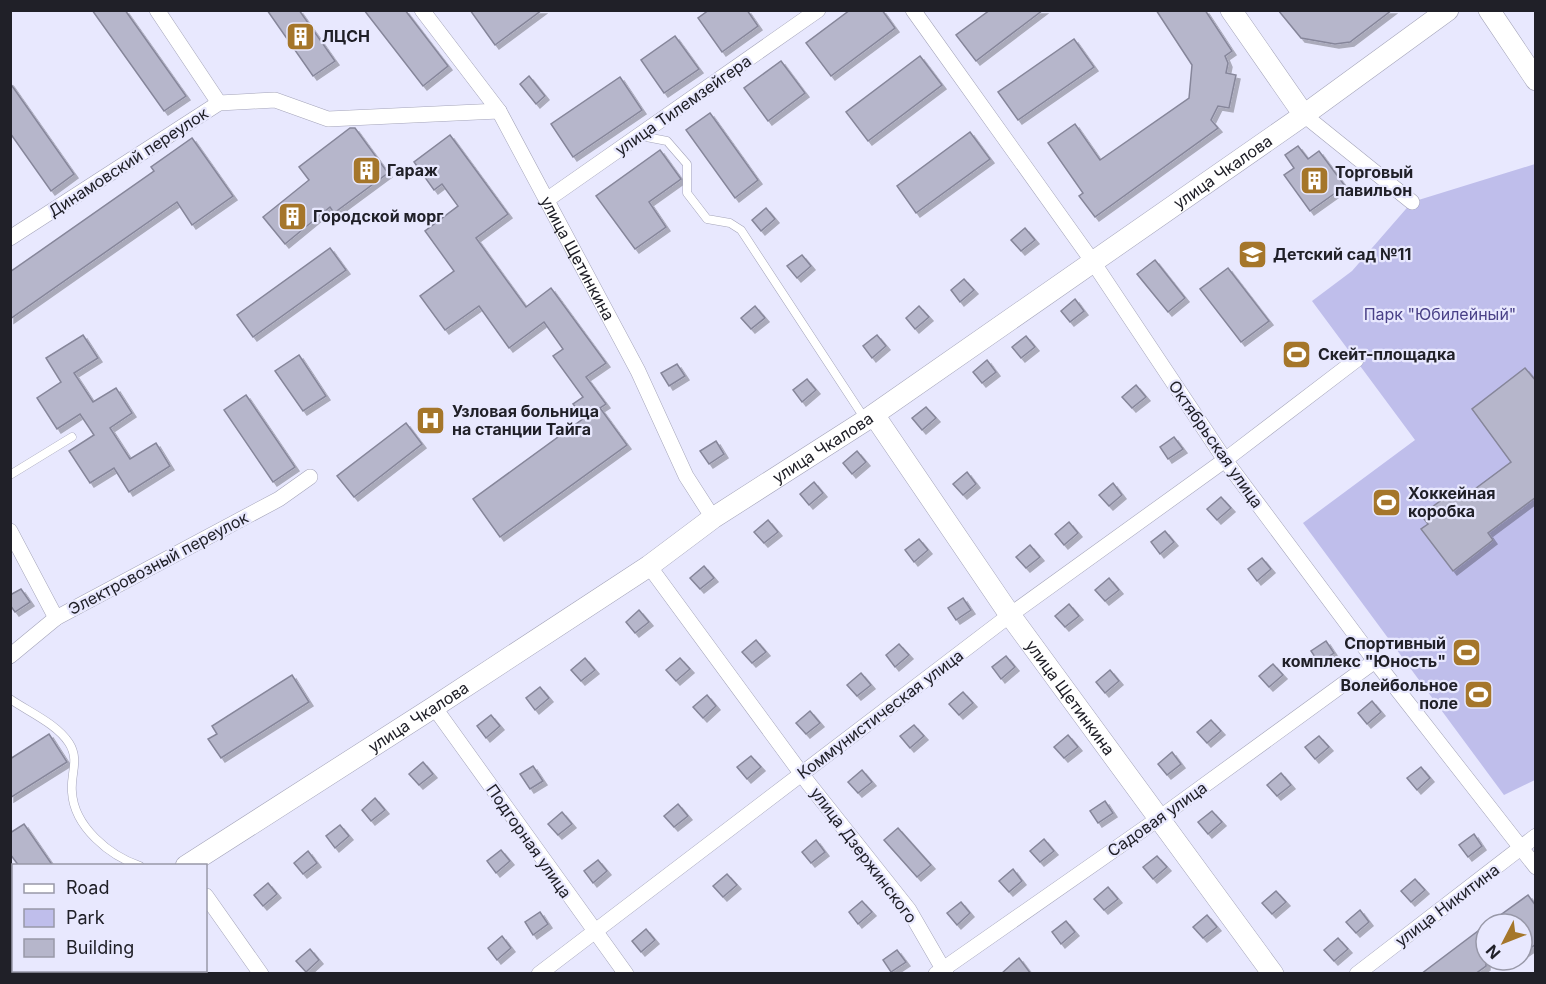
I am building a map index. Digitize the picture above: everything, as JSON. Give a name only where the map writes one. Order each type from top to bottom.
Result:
[{"type":"street","points":[[157,10],[219,103]]},
{"type":"street","name":"улица Щетинкина","points":[[422,10],[500,111],[638,371],[686,476],[713,518]]},
{"type":"street","name":"улица Тилемзейгера","points":[[548,199],[818,10]]},
{"type":"street","name":"Октябрьская улица","points":[[913,10],[1092,262],[1225,460],[1375,661],[1536,867]]},
{"type":"street","points":[[1231,10],[1304,115],[1412,202]]},
{"type":"street","name":"улица Чкалова","points":[[189,864],[434,707],[649,566],[713,518],[870,418],[1304,115],[1448,10]]},
{"type":"street","points":[[1489,10],[1536,80]]},
{"type":"street","name":"Динамовский переулок","points":[[10,238],[219,103],[275,100],[328,119],[500,111]]},
{"type":"street","name":"Коммунистическая улица","points":[[539,974],[1010,615],[1225,460],[1356,360]]},
{"type":"street","name":"улица Щетинкина","points":[[870,418],[1010,615],[1273,974]]},
{"type":"street","name":"Электровозный переулок","points":[[10,656],[56,618],[279,499],[310,477]]},
{"type":"street","points":[[10,531],[56,618]]},
{"type":"street","name":"улица Дзержинского","points":[[649,566],[801,773],[909,910],[942,972]]},
{"type":"street","name":"Садовая улица","points":[[942,972],[1375,661]]},
{"type":"street","name":"Подгорная улица","points":[[434,707],[626,974]]},
{"type":"street","name":"улица Никитина","points":[[1357,974],[1536,836]]},
{"type":"street","points":[[207,897],[261,974]]},
{"type":"lane","points":[[641,136],[667,141],[687,164],[687,193],[707,219],[730,223],[741,231],[870,418]]},
{"type":"lane","points":[[10,476],[72,437]]},
{"type":"lane","points":[[10,699],[50,725],[69,743],[76,764],[72,792],[79,814],[96,839],[122,860],[134,864]]},
{"type":"green space","name":"Парк \"Юбилейный\"","points":[[1535,164],[1535,780],[1504,795],[1303,523],[1415,440],[1312,301],[1352,271],[1412,202]]},
{"type":"building","points":[[92,10],[125,10],[186,96],[164,111]]},
{"type":"building","name":"ЛЦСН","points":[[267,10],[299,10],[335,61],[313,76]]},
{"type":"building","points":[[364,10],[405,10],[448,66],[423,86]]},
{"type":"building","points":[[470,10],[542,10],[495,45]]},
{"type":"building","points":[[709,10],[747,10],[758,26],[722,52],[698,18]]},
{"type":"building","points":[[850,10],[882,10],[895,28],[831,76],[806,43]]},
{"type":"building","points":[[990,10],[1043,10],[976,61],[956,35]]},
{"type":"building","points":[[1156,10],[1205,10],[1232,51],[1225,56],[1228,63],[1226,73],[1236,75],[1229,108],[1218,106],[1211,120],[1218,128],[1095,217],[1079,196],[1083,193],[1048,143],[1075,124],[1100,160],[1189,98],[1192,65]]},
{"type":"building","points":[[1278,10],[1392,10],[1350,42],[1335,44],[1301,38]]},
{"type":"building","points":[[675,36],[699,69],[664,93],[641,60]]},
{"type":"building","points":[[1074,39],[1094,67],[1018,120],[998,92]]},
{"type":"building","points":[[920,56],[942,85],[868,141],[846,112]]},
{"type":"building","points":[[781,61],[805,93],[768,121],[744,88]]},
{"type":"building","points":[[529,76],[545,96],[536,104],[520,84]]},
{"type":"building","points":[[620,77],[642,110],[573,157],[551,124]]},
{"type":"building","points":[[10,83],[74,174],[51,191],[10,133]]},
{"type":"building","points":[[710,113],[758,180],[735,198],[686,130]]},
{"type":"building","points":[[350,128],[355,128],[388,173],[334,213],[330,207],[285,244],[263,217],[309,180],[299,167]]},
{"type":"building","points":[[970,132],[990,159],[916,213],[897,186]]},
{"type":"building","name":"Узловая больница на станции Тайга","points":[[450,135],[508,214],[476,238],[526,307],[551,288],[606,363],[586,377],[606,404],[600,408],[627,445],[500,537],[473,499],[584,418],[573,404],[583,397],[553,356],[563,349],[544,322],[509,348],[479,306],[445,330],[420,296],[454,271],[425,231],[458,206],[442,184],[434,190],[414,162]]},
{"type":"building","points":[[192,138],[233,196],[192,225],[177,202],[10,319],[10,272],[154,171],[151,167]]},
{"type":"building","name":"Торговый павильон","points":[[1298,146],[1308,159],[1319,151],[1345,186],[1310,211],[1284,175],[1294,168],[1285,155]]},
{"type":"building","points":[[660,150],[681,179],[649,202],[666,227],[635,249],[596,196]]},
{"type":"building","points":[[766,208],[775,219],[761,231],[752,220]]},
{"type":"building","points":[[1025,228],[1035,240],[1021,251],[1011,240]]},
{"type":"building","points":[[330,248],[346,270],[253,337],[237,315]]},
{"type":"building","points":[[802,255],[811,266],[797,278],[787,266]]},
{"type":"building","points":[[1155,260],[1185,298],[1168,312],[1137,274]]},
{"type":"building","points":[[1228,268],[1269,321],[1241,342],[1200,289]]},
{"type":"building","points":[[964,279],[974,290],[960,302],[951,290]]},
{"type":"building","points":[[1075,299],[1084,311],[1070,322],[1061,311]]},
{"type":"building","points":[[755,306],[765,318],[751,329],[741,318]]},
{"type":"building","points":[[919,306],[929,317],[915,329],[906,318]]},
{"type":"building","points":[[83,335],[98,358],[74,373],[93,402],[116,388],[132,413],[110,428],[130,459],[156,443],[170,466],[129,492],[114,468],[90,483],[69,451],[94,435],[80,414],[57,429],[37,398],[61,382],[46,358]]},
{"type":"building","points":[[877,335],[886,346],[872,358],[863,346]]},
{"type":"building","points":[[1026,336],[1035,347],[1021,358],[1012,347]]},
{"type":"building","points":[[299,355],[326,396],[303,411],[275,371]]},
{"type":"building","points":[[987,360],[996,372],[982,383],[973,372]]},
{"type":"building","points":[[677,364],[685,376],[669,386],[661,373]]},
{"type":"building","points":[[1525,368],[1536,381],[1536,497],[1488,533],[1493,540],[1453,571],[1421,529],[1428,524],[1421,515],[1454,491],[1460,500],[1511,462],[1472,409]]},
{"type":"building","points":[[807,379],[816,390],[802,402],[793,390]]},
{"type":"building","points":[[1136,385],[1146,397],[1132,408],[1122,397]]},
{"type":"building","points":[[246,395],[295,467],[273,482],[224,410]]},
{"type":"building","points":[[926,407],[936,418],[922,430],[912,418]]},
{"type":"building","points":[[406,423],[422,444],[354,497],[337,476]]},
{"type":"building","points":[[1174,437],[1183,449],[1168,459],[1160,447]]},
{"type":"building","points":[[716,441],[724,454],[709,464],[700,451]]},
{"type":"building","points":[[857,451],[866,462],[852,474],[843,463]]},
{"type":"building","points":[[967,472],[976,484],[963,495],[953,484]]},
{"type":"building","points":[[814,482],[823,493],[809,505],[800,494]]},
{"type":"building","points":[[1113,483],[1122,495],[1109,506],[1099,495]]},
{"type":"building","points":[[1221,497],[1231,508],[1217,520],[1207,509]]},
{"type":"building","points":[[768,520],[778,532],[764,543],[754,532]]},
{"type":"building","points":[[1069,522],[1078,533],[1064,545],[1055,534]]},
{"type":"building","points":[[1165,531],[1174,542],[1160,554],[1151,542]]},
{"type":"building","points":[[919,539],[928,550],[914,562],[905,550]]},
{"type":"building","points":[[1030,545],[1040,557],[1026,568],[1016,557]]},
{"type":"building","points":[[1262,558],[1271,569],[1257,581],[1248,569]]},
{"type":"building","points":[[704,566],[714,578],[700,589],[690,578]]},
{"type":"building","points":[[1109,578],[1119,590],[1105,601],[1095,590]]},
{"type":"building","points":[[21,589],[30,602],[15,612],[10,605],[10,595]]},
{"type":"building","points":[[963,598],[971,610],[956,620],[948,608]]},
{"type":"building","points":[[1069,604],[1079,616],[1065,627],[1055,616]]},
{"type":"building","points":[[639,610],[649,622],[635,633],[626,622]]},
{"type":"building","points":[[756,640],[766,652],[752,663],[742,652]]},
{"type":"building","points":[[1326,641],[1334,653],[1319,663],[1311,651]]},
{"type":"building","points":[[899,644],[909,655],[895,667],[886,655]]},
{"type":"building","points":[[1006,656],[1015,667],[1001,679],[992,667]]},
{"type":"building","points":[[585,658],[595,670],[581,681],[571,670]]},
{"type":"building","points":[[680,658],[690,669],[676,681],[666,670]]},
{"type":"building","points":[[1273,664],[1283,675],[1269,687],[1259,676]]},
{"type":"building","points":[[1110,670],[1119,681],[1105,693],[1096,682]]},
{"type":"building","points":[[861,673],[871,685],[857,696],[847,685]]},
{"type":"building","points":[[292,675],[309,702],[221,758],[208,739],[217,734],[212,726]]},
{"type":"building","points":[[540,687],[549,698],[535,710],[526,698]]},
{"type":"building","points":[[963,692],[973,703],[959,715],[949,704]]},
{"type":"building","points":[[707,695],[716,706],[703,718],[693,707]]},
{"type":"building","points":[[1372,701],[1381,712],[1367,724],[1358,713]]},
{"type":"building","points":[[810,711],[820,723],[806,734],[796,723]]},
{"type":"building","points":[[491,715],[500,726],[486,738],[477,726]]},
{"type":"building","points":[[1211,720],[1221,731],[1207,743],[1197,732]]},
{"type":"building","points":[[914,725],[924,736],[910,748],[900,736]]},
{"type":"building","points":[[49,734],[67,762],[10,798],[10,759]]},
{"type":"building","points":[[1068,735],[1078,747],[1064,758],[1054,747]]},
{"type":"building","points":[[1319,736],[1329,747],[1315,759],[1305,747]]},
{"type":"building","points":[[1172,752],[1181,764],[1167,775],[1158,764]]},
{"type":"building","points":[[751,756],[761,767],[747,779],[737,767]]},
{"type":"building","points":[[423,762],[433,774],[419,785],[409,774]]},
{"type":"building","points":[[533,766],[543,781],[530,789],[520,774]]},
{"type":"building","points":[[1421,767],[1430,778],[1417,790],[1407,778]]},
{"type":"building","points":[[862,770],[872,782],[858,793],[848,782]]},
{"type":"building","points":[[1281,773],[1291,785],[1277,796],[1267,785]]},
{"type":"building","points":[[375,798],[385,810],[371,821],[362,810]]},
{"type":"building","points":[[1105,801],[1113,813],[1098,823],[1090,811]]},
{"type":"building","points":[[678,804],[688,816],[674,827],[664,816]]},
{"type":"building","points":[[1212,811],[1222,822],[1208,834],[1198,822]]},
{"type":"building","points":[[562,812],[572,824],[558,835],[548,824]]},
{"type":"building","points":[[24,824],[52,864],[18,864],[10,854],[10,833]]},
{"type":"building","points":[[340,825],[349,836],[335,848],[326,836]]},
{"type":"building","points":[[898,828],[931,865],[917,877],[884,840]]},
{"type":"building","points":[[1474,834],[1482,846],[1468,857],[1459,845]]},
{"type":"building","points":[[1044,839],[1054,851],[1040,862],[1030,851]]},
{"type":"building","points":[[816,840],[825,852],[811,863],[802,852]]},
{"type":"building","points":[[501,850],[510,861],[496,873],[487,861]]},
{"type":"building","points":[[308,851],[317,863],[303,874],[294,863]]},
{"type":"building","points":[[1157,856],[1167,867],[1153,879],[1143,867]]},
{"type":"building","points":[[598,860],[607,871],[593,883],[584,871]]},
{"type":"building","points":[[1013,869],[1022,881],[1009,892],[999,881]]},
{"type":"building","points":[[727,874],[737,885],[723,897],[713,886]]},
{"type":"building","points":[[1415,879],[1425,890],[1411,902],[1401,891]]},
{"type":"building","points":[[268,883],[277,894],[263,906],[254,895]]},
{"type":"building","points":[[1108,887],[1118,899],[1104,910],[1094,899]]},
{"type":"building","points":[[1276,891],[1286,902],[1272,914],[1262,903]]},
{"type":"building","points":[[1528,895],[1536,906],[1536,944],[1534,945],[1534,912],[1505,912]]},
{"type":"building","points":[[862,901],[872,912],[858,924],[849,912]]},
{"type":"building","points":[[961,902],[970,913],[957,925],[947,913]]},
{"type":"building","points":[[1360,910],[1369,922],[1356,933],[1346,922]]},
{"type":"building","points":[[540,912],[548,924],[533,935],[525,922]]},
{"type":"building","points":[[1207,915],[1217,927],[1203,938],[1193,927]]},
{"type":"building","points":[[1066,921],[1075,932],[1061,944],[1052,932]]},
{"type":"building","points":[[646,929],[655,940],[641,952],[632,941]]},
{"type":"building","points":[[1474,934],[1474,972],[1478,972],[1475,974],[1421,974]]},
{"type":"building","points":[[502,936],[511,948],[497,960],[488,948]]},
{"type":"building","points":[[1338,938],[1348,949],[1334,961],[1324,950]]},
{"type":"building","points":[[310,949],[319,960],[306,972],[296,961]]},
{"type":"building","points":[[897,950],[906,962],[891,972],[883,960]]},
{"type":"building","points":[[1019,958],[1031,974],[1001,974],[1013,963]]},
{"type":"place","name":"ЛЦСН","points":[[301,36]]},
{"type":"place","name":"Гараж","points":[[366,170]]},
{"type":"place","name":"Торговый павильон","points":[[1314,181]]},
{"type":"place","name":"Городской морг","points":[[292,216]]},
{"type":"place","name":"Детский сад №11","points":[[1252,254]]},
{"type":"place","name":"Скейт-площадка","points":[[1297,354]]},
{"type":"place","name":"Узловая больница на станции Тайга","points":[[431,420]]},
{"type":"place","name":"Хоккейная коробка","points":[[1387,502]]},
{"type":"place","name":"Спортивный комплекс \"Юность\"","points":[[1467,652]]},
{"type":"place","name":"Волейбольное поле","points":[[1479,694]]}]
